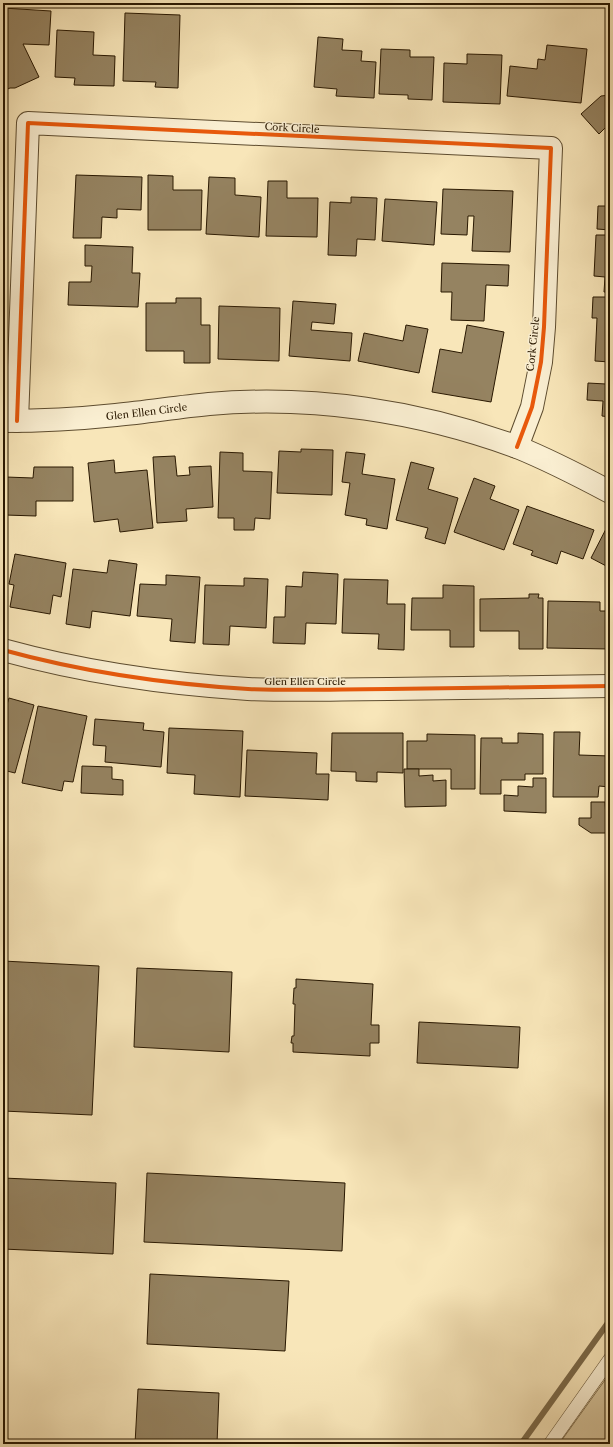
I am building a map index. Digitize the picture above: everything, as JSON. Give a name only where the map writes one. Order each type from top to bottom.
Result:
[{"type":"street","name":"Cork Circle","points":[[10,421],[28,123],[551,148],[544,327],[541,362],[532,407],[517,447]]},
{"type":"street","name":"Glen Ellen Circle","points":[[10,421],[115,415],[210,404],[270,401],[330,404],[402,414],[461,429],[517,447],[563,467],[610,492]]},
{"type":"street","name":"Glen Ellen Circle","points":[[3,650],[35,659],[111,674],[190,684],[249,689],[315,690],[610,686]]},
{"type":"lane","points":[[550,1444],[610,1359]]},
{"type":"shaded area","points":[[610,1373],[610,1444],[559,1444]]},
{"type":"building","points":[[3,8],[51,11],[49,45],[23,44],[39,77],[15,88],[10,88],[3,91]]},
{"type":"building","points":[[125,13],[180,15],[178,88],[155,87],[156,82],[123,81]]},
{"type":"building","points":[[57,30],[94,32],[93,55],[115,56],[114,86],[74,85],[75,78],[55,77]]},
{"type":"building","points":[[318,37],[343,39],[342,50],[362,51],[361,61],[376,62],[374,98],[336,96],[337,89],[314,87]]},
{"type":"building","points":[[547,45],[587,49],[581,103],[507,96],[510,66],[537,69],[538,59],[545,60]]},
{"type":"building","points":[[381,49],[410,50],[410,57],[434,57],[432,100],[408,99],[408,95],[379,94]]},
{"type":"building","points":[[467,54],[502,55],[500,104],[443,102],[444,63],[467,64]]},
{"type":"building","points":[[610,95],[610,147],[608,125],[599,134],[581,114],[601,96]]},
{"type":"building","points":[[76,175],[142,177],[141,210],[117,209],[117,218],[102,217],[101,238],[73,238]]},
{"type":"building","points":[[148,175],[173,176],[173,190],[202,190],[201,230],[148,230]]},
{"type":"building","points":[[209,177],[235,178],[235,195],[261,197],[259,237],[206,234]]},
{"type":"building","points":[[268,181],[287,181],[287,198],[318,198],[317,237],[266,236]]},
{"type":"building","points":[[443,189],[513,191],[510,252],[472,251],[474,216],[468,216],[467,235],[441,234]]},
{"type":"building","points":[[351,197],[377,198],[375,240],[357,239],[356,256],[328,255],[330,202],[351,203]]},
{"type":"building","points":[[385,199],[437,202],[434,245],[382,241]]},
{"type":"building","points":[[598,206],[610,206],[610,230],[597,229]]},
{"type":"building","points":[[596,235],[610,235],[610,292],[604,292],[605,277],[594,276]]},
{"type":"building","points":[[85,245],[133,247],[132,273],[140,273],[138,307],[68,305],[69,282],[91,282],[92,266],[85,266]]},
{"type":"building","points":[[442,263],[509,265],[508,286],[486,285],[484,321],[451,320],[452,292],[441,292]]},
{"type":"building","points":[[593,297],[610,297],[610,362],[595,361],[597,318],[592,318]]},
{"type":"building","points":[[176,298],[201,298],[201,325],[210,325],[210,363],[184,363],[184,351],[146,351],[146,303],[176,303]]},
{"type":"building","points":[[293,301],[336,304],[334,324],[312,322],[311,330],[352,333],[350,361],[289,356]]},
{"type":"building","points":[[219,306],[280,308],[279,361],[218,359]]},
{"type":"building","points":[[406,325],[428,329],[419,373],[358,361],[364,333],[403,341]]},
{"type":"building","points":[[467,325],[504,332],[491,402],[432,392],[440,349],[462,353]]},
{"type":"building","points":[[607,372],[610,372],[610,417],[602,416],[603,401],[587,400],[588,383],[606,384]]},
{"type":"building","points":[[301,449],[333,450],[332,495],[277,493],[279,451],[301,452]]},
{"type":"building","points":[[220,452],[243,453],[243,471],[272,472],[270,519],[255,518],[254,530],[234,530],[234,518],[218,518]]},
{"type":"building","points":[[346,452],[365,454],[362,474],[395,479],[387,529],[366,525],[367,519],[345,515],[350,483],[342,482]]},
{"type":"building","points":[[175,456],[177,476],[190,475],[189,467],[211,466],[213,507],[186,509],[187,521],[157,523],[153,457]]},
{"type":"building","points":[[114,460],[115,473],[147,470],[153,528],[120,532],[118,519],[94,522],[88,463]]},
{"type":"building","points":[[411,462],[434,468],[428,489],[458,498],[445,544],[425,538],[428,528],[396,520]]},
{"type":"building","points":[[34,467],[73,467],[73,501],[36,501],[36,516],[5,515],[6,477],[33,478]]},
{"type":"building","points":[[474,478],[495,486],[490,499],[519,510],[504,550],[454,532]]},
{"type":"building","points":[[527,506],[594,530],[583,559],[561,551],[557,564],[531,555],[533,551],[513,544]]},
{"type":"building","points":[[608,525],[610,526],[610,568],[591,558]]},
{"type":"building","points":[[15,554],[66,563],[61,597],[53,595],[50,614],[10,607],[14,585],[9,584]]},
{"type":"building","points":[[109,560],[137,564],[130,616],[92,611],[90,628],[66,624],[73,569],[107,573]]},
{"type":"building","points":[[303,572],[338,574],[336,624],[306,623],[305,644],[273,643],[274,617],[285,617],[286,586],[302,587]]},
{"type":"building","points":[[166,575],[200,577],[195,643],[170,641],[172,619],[137,616],[140,584],[166,585]]},
{"type":"building","points":[[244,578],[268,579],[266,628],[230,626],[229,645],[203,644],[205,585],[244,586]]},
{"type":"building","points":[[344,579],[388,580],[387,604],[405,604],[404,650],[378,649],[379,634],[342,633]]},
{"type":"building","points":[[443,585],[474,586],[474,647],[450,647],[450,630],[411,630],[412,598],[443,598]]},
{"type":"building","points":[[529,594],[539,594],[538,598],[543,598],[543,649],[519,649],[519,631],[480,631],[480,599],[529,598]]},
{"type":"building","points":[[548,601],[600,602],[600,611],[610,611],[610,649],[547,648]]},
{"type":"building","points":[[9,698],[34,705],[15,773],[3,770],[3,711],[5,711]]},
{"type":"building","points":[[38,706],[87,716],[73,782],[64,781],[62,791],[22,783]]},
{"type":"building","points":[[95,719],[144,723],[143,730],[164,732],[161,767],[105,762],[106,746],[93,745]]},
{"type":"building","points":[[169,728],[243,731],[240,797],[194,794],[195,775],[167,773]]},
{"type":"building","points":[[554,732],[580,732],[579,755],[610,756],[610,787],[599,786],[598,797],[553,797]]},
{"type":"building","points":[[332,733],[403,733],[403,773],[377,772],[377,782],[356,781],[356,772],[331,771]]},
{"type":"building","points":[[518,733],[543,734],[543,774],[525,774],[525,780],[501,780],[501,794],[480,794],[481,738],[502,738],[502,743],[518,743]]},
{"type":"building","points":[[427,734],[475,735],[475,789],[451,789],[451,769],[407,769],[407,741],[427,741]]},
{"type":"building","points":[[247,750],[317,753],[316,774],[329,774],[328,800],[245,796]]},
{"type":"building","points":[[82,766],[112,767],[112,779],[123,780],[123,795],[81,793]]},
{"type":"building","points":[[404,769],[419,769],[419,776],[433,775],[433,781],[446,780],[446,806],[405,807]]},
{"type":"building","points":[[533,778],[546,778],[546,813],[504,811],[504,795],[518,796],[518,786],[533,787]]},
{"type":"building","points":[[591,802],[605,802],[606,818],[610,818],[610,830],[606,833],[591,833],[579,825],[579,818],[591,818]]},
{"type":"building","points":[[3,961],[99,966],[92,1115],[3,1111]]},
{"type":"building","points":[[137,968],[232,972],[229,1052],[134,1047]]},
{"type":"building","points":[[296,979],[373,984],[371,1025],[379,1025],[379,1043],[370,1043],[370,1056],[293,1052],[293,1043],[291,1043],[292,1036],[294,1036],[295,1004],[293,1004]]},
{"type":"building","points":[[419,1022],[520,1027],[518,1068],[417,1063]]},
{"type":"building","points":[[147,1173],[345,1183],[342,1251],[144,1242]]},
{"type":"building","points":[[3,1178],[116,1183],[113,1254],[3,1249]]},
{"type":"building","points":[[150,1274],[289,1281],[285,1351],[147,1344]]},
{"type":"building","points":[[138,1389],[219,1393],[217,1444],[135,1444]]},
{"type":"waterway","points":[[521,1444],[610,1320]]},
{"type":"cycle path","points":[[17,421],[28,123],[551,148],[544,327],[541,362],[532,407],[517,447]]},
{"type":"cycle path","points":[[3,650],[64,665],[125,676],[186,684],[248,689],[318,690],[610,686]]}]
